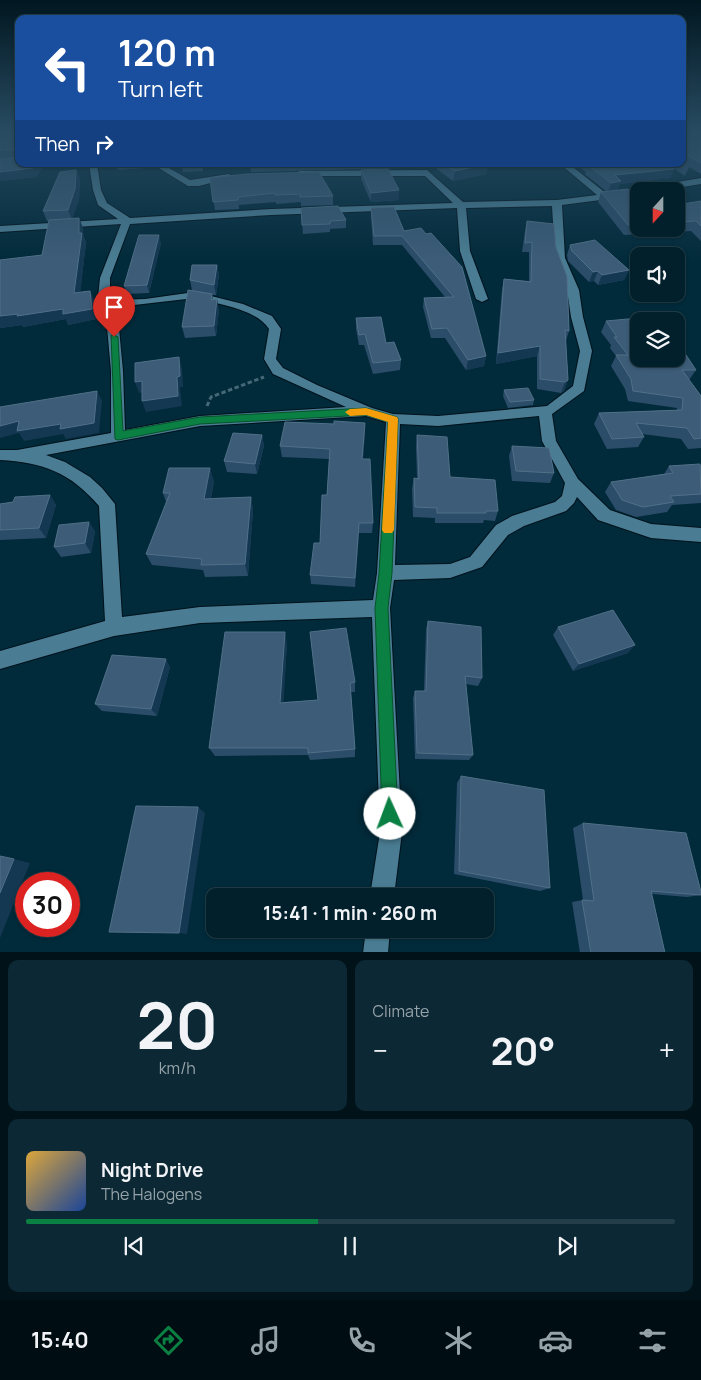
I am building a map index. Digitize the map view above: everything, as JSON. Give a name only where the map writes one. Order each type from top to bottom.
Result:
[{"type":"street","points":[[94,172],[97,190],[103,205],[127,220]]},
{"type":"street","points":[[170,172],[188,183],[238,177]]},
{"type":"street","points":[[293,174],[305,172]]},
{"type":"street","points":[[417,172],[427,173],[461,204],[465,251],[482,299]]},
{"type":"street","points":[[575,172],[604,196]]},
{"type":"street","points":[[672,174],[686,184],[701,181]]},
{"type":"street","points":[[0,229],[127,220],[461,204],[557,203],[630,193]]},
{"type":"street","points":[[111,304],[145,302],[195,295],[239,306],[268,318],[275,329],[270,360],[278,371],[366,411],[393,419],[438,421],[550,410],[579,388],[586,351],[577,317],[573,290],[560,258],[557,203]]},
{"type":"street","points":[[118,436],[117,371],[111,304],[104,297],[105,278],[127,220]]},
{"type":"street","points":[[545,410],[549,441],[573,483],[604,515],[651,531],[701,535]]},
{"type":"street","points":[[0,455],[19,455],[200,421],[366,411]]},
{"type":"street","points":[[383,888],[391,832],[381,608],[386,573],[393,419]]},
{"type":"street","points":[[19,455],[54,462],[80,476],[107,504],[114,628]]},
{"type":"street","points":[[386,573],[450,571],[476,562],[502,530],[518,521],[560,507],[569,499],[573,483]]},
{"type":"street","points":[[0,660],[114,628],[200,615],[381,608]]},
{"type":"street","points":[[375,952],[377,938]]},
{"type":"path","points":[[200,421],[211,397],[278,371]]},
{"type":"building","points":[[60,172],[76,172],[75,189],[68,210],[43,211]]},
{"type":"building","points":[[319,172],[333,196],[300,197],[300,194],[275,195],[275,193],[238,197],[238,200],[213,202],[210,178],[247,174]]},
{"type":"building","points":[[362,172],[390,172],[399,190],[371,193]]},
{"type":"building","points":[[597,172],[640,172],[615,175],[621,181],[611,183]]},
{"type":"building","points":[[628,189],[630,191],[630,225],[628,225],[601,192]]},
{"type":"building","points":[[701,201],[701,226],[696,221],[685,222],[685,204]]},
{"type":"building","points":[[338,206],[346,220],[330,221],[330,224],[302,225],[301,208]]},
{"type":"building","points":[[394,207],[404,231],[421,228],[426,234],[431,233],[462,267],[486,356],[468,360],[447,328],[432,329],[424,298],[454,297],[402,236],[374,236],[371,208]]},
{"type":"building","points":[[79,218],[79,233],[82,233],[74,293],[90,291],[92,309],[63,314],[63,309],[17,316],[18,314],[0,316],[0,260],[42,255],[49,220]]},
{"type":"building","points":[[527,221],[554,224],[556,247],[567,276],[569,331],[565,330],[568,380],[565,382],[540,379],[540,346],[498,353],[504,279],[531,282],[532,242],[525,243]]},
{"type":"building","points":[[139,235],[159,235],[147,285],[124,286]]},
{"type":"building","points":[[595,240],[629,270],[602,275],[598,271],[593,272],[572,251],[570,245]]},
{"type":"building","points":[[192,265],[217,265],[214,285],[190,280]]},
{"type":"building","points":[[188,290],[212,294],[211,300],[217,299],[214,326],[182,327]]},
{"type":"building","points":[[381,317],[386,343],[394,342],[401,360],[373,363],[365,334],[359,335],[356,318]]},
{"type":"building","points":[[630,319],[630,367],[685,367],[685,354],[696,370],[682,370],[701,396],[701,438],[694,439],[687,428],[636,423],[644,437],[612,439],[599,413],[682,410],[683,398],[633,391],[631,379],[616,355],[628,355],[614,337],[617,337],[606,321]]},
{"type":"building","points":[[179,357],[178,396],[142,401],[142,381],[135,382],[135,363]]},
{"type":"building","points":[[528,388],[534,400],[510,402],[504,390]]},
{"type":"building","points":[[97,391],[94,423],[60,429],[61,424],[17,431],[19,421],[0,426],[0,407]]},
{"type":"building","points":[[334,421],[365,423],[362,459],[370,459],[373,523],[359,523],[355,578],[310,575],[314,543],[320,543],[322,495],[327,495],[330,449],[280,446],[285,422],[334,424]]},
{"type":"building","points":[[233,433],[262,435],[255,464],[224,461]]},
{"type":"building","points":[[417,435],[447,437],[450,477],[495,480],[498,511],[486,511],[486,513],[437,513],[437,508],[415,507],[414,478],[419,479]]},
{"type":"building","points":[[512,446],[549,448],[554,473],[516,471]]},
{"type":"building","points":[[700,464],[701,494],[670,496],[674,502],[643,507],[622,500],[611,482],[673,473],[669,466]]},
{"type":"building","points":[[169,468],[210,468],[204,499],[251,497],[245,564],[201,565],[202,559],[146,554],[170,493],[163,493]]},
{"type":"building","points":[[50,495],[39,528],[0,530],[0,504],[13,502],[15,497]]},
{"type":"building","points":[[89,522],[85,543],[54,547],[59,525]]},
{"type":"building","points":[[613,610],[635,645],[579,664],[558,627]]},
{"type":"building","points":[[428,621],[481,627],[482,678],[465,676],[473,755],[417,753],[415,691],[426,691]]},
{"type":"building","points":[[346,628],[355,682],[350,683],[355,749],[308,753],[308,748],[209,748],[225,632],[285,632],[280,703],[318,700],[310,632]]},
{"type":"building","points":[[112,655],[166,659],[151,709],[95,704]]},
{"type":"building","points":[[461,776],[544,790],[550,888],[459,871]]},
{"type":"building","points":[[136,806],[198,807],[179,933],[109,932]]},
{"type":"building","points":[[583,823],[686,833],[701,895],[651,891],[665,952],[591,952],[582,900],[594,901]]},
{"type":"building","points":[[0,856],[14,859],[0,893]]},
{"type":"slow traffic","points":[[350,412],[366,411],[393,419],[388,530]]},
{"type":"route","points":[[114,337],[117,371],[118,436],[200,421],[366,411],[393,419],[386,573],[381,608],[390,814]]}]
